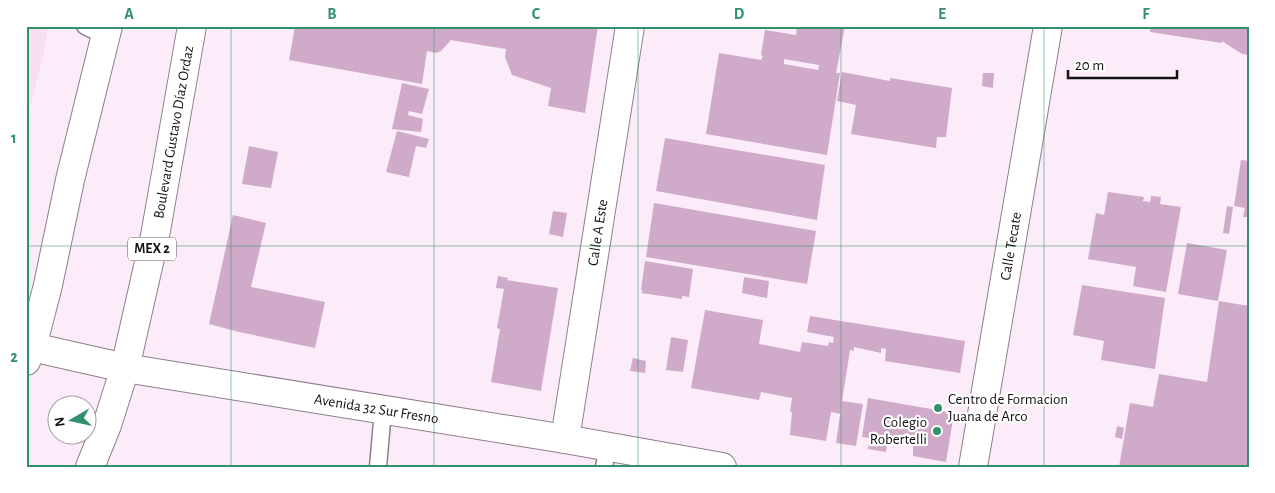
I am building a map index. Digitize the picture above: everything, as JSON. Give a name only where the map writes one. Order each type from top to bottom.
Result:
[{"type":"street","name":"Boulevard Gustavo Díaz Ordaz","points":[[97,465],[125,368],[155,236],[192,26]]},
{"type":"street","name":"Calle A Este","points":[[565,440],[630,26]]},
{"type":"street","name":"Calle Tecate","points":[[973,467],[1048,26]]},
{"type":"street","points":[[29,354],[48,285],[100,30]]},
{"type":"street","name":"Avenida 32 Sur Fresno","points":[[29,354],[565,440],[606,457],[722,467]]},
{"type":"lane","points":[[378,467],[383,410]]},
{"type":"shaded area","points":[[26,26],[48,26],[44,51],[26,125]]},
{"type":"building","points":[[295,26],[598,26],[585,113],[548,106],[551,88],[512,75],[505,57],[506,49],[450,40],[441,51],[436,53],[427,51],[422,84],[289,60]]},
{"type":"building","points":[[797,26],[845,26],[836,73],[840,73],[827,155],[706,134],[719,53],[761,60],[765,30],[796,35]],"holes":[[[784,59],[819,65],[818,70],[784,64]]]},
{"type":"building","points":[[1151,26],[1249,26],[1249,55],[1242,54],[1222,41],[1222,43],[1150,32]]},
{"type":"building","points":[[842,72],[890,81],[890,78],[952,88],[946,137],[937,137],[936,148],[851,134],[856,105],[837,101]]},
{"type":"building","points":[[983,73],[994,73],[993,88],[982,86]]},
{"type":"building","points":[[402,83],[429,89],[422,114],[409,111],[408,115],[423,119],[421,132],[392,129]]},
{"type":"building","points":[[397,131],[429,139],[426,148],[416,146],[409,177],[386,172]]},
{"type":"building","points":[[665,138],[825,165],[817,220],[656,191]]},
{"type":"building","points":[[249,146],[278,152],[271,188],[242,184]]},
{"type":"building","points":[[1241,160],[1249,161],[1249,217],[1243,217],[1245,208],[1234,206]]},
{"type":"building","points":[[1108,192],[1144,197],[1143,201],[1150,202],[1151,196],[1161,197],[1160,204],[1181,207],[1166,292],[1133,286],[1136,267],[1088,259],[1096,213],[1104,215]]},
{"type":"building","points":[[654,203],[816,231],[807,284],[646,257]]},
{"type":"building","points":[[1227,206],[1233,207],[1229,234],[1223,233]]},
{"type":"building","points":[[553,211],[567,213],[563,237],[549,234]]},
{"type":"building","points":[[233,215],[266,223],[251,287],[325,302],[315,348],[209,324]]},
{"type":"building","points":[[1187,243],[1227,250],[1218,301],[1178,294]]},
{"type":"building","points":[[645,261],[693,269],[689,297],[682,296],[682,299],[641,293],[643,290],[641,290]]},
{"type":"building","points":[[498,276],[508,278],[507,280],[558,288],[541,391],[491,382],[500,329],[497,328],[504,289],[496,288]]},
{"type":"building","points":[[744,277],[769,281],[767,298],[742,293]]},
{"type":"building","points":[[1082,285],[1165,298],[1155,369],[1101,360],[1104,341],[1073,335]]},
{"type":"building","points":[[1219,301],[1249,306],[1249,467],[1119,467],[1130,403],[1153,407],[1159,374],[1207,382]]},
{"type":"building","points":[[705,310],[763,320],[759,344],[800,352],[802,342],[828,346],[829,342],[833,343],[834,337],[807,332],[810,316],[965,341],[960,373],[885,361],[886,349],[881,348],[881,353],[854,347],[854,351],[850,350],[840,414],[831,412],[826,441],[790,435],[792,398],[761,392],[759,400],[691,388]]},
{"type":"building","points":[[671,337],[688,340],[683,372],[666,370]]},
{"type":"building","points":[[633,358],[646,361],[645,373],[630,371]]},
{"type":"building","points":[[868,398],[954,413],[946,462],[913,456],[913,445],[888,441],[886,452],[868,449],[870,438],[862,437]]},
{"type":"building","points":[[842,401],[863,404],[856,446],[836,443]]},
{"type":"building","points":[[1117,426],[1124,428],[1122,439],[1115,437]]},
{"type":"place","name":"Centro de Formacion Juana de Arco","points":[[938,408]]},
{"type":"place","name":"Colegio Robertelli","points":[[937,431]]}]
